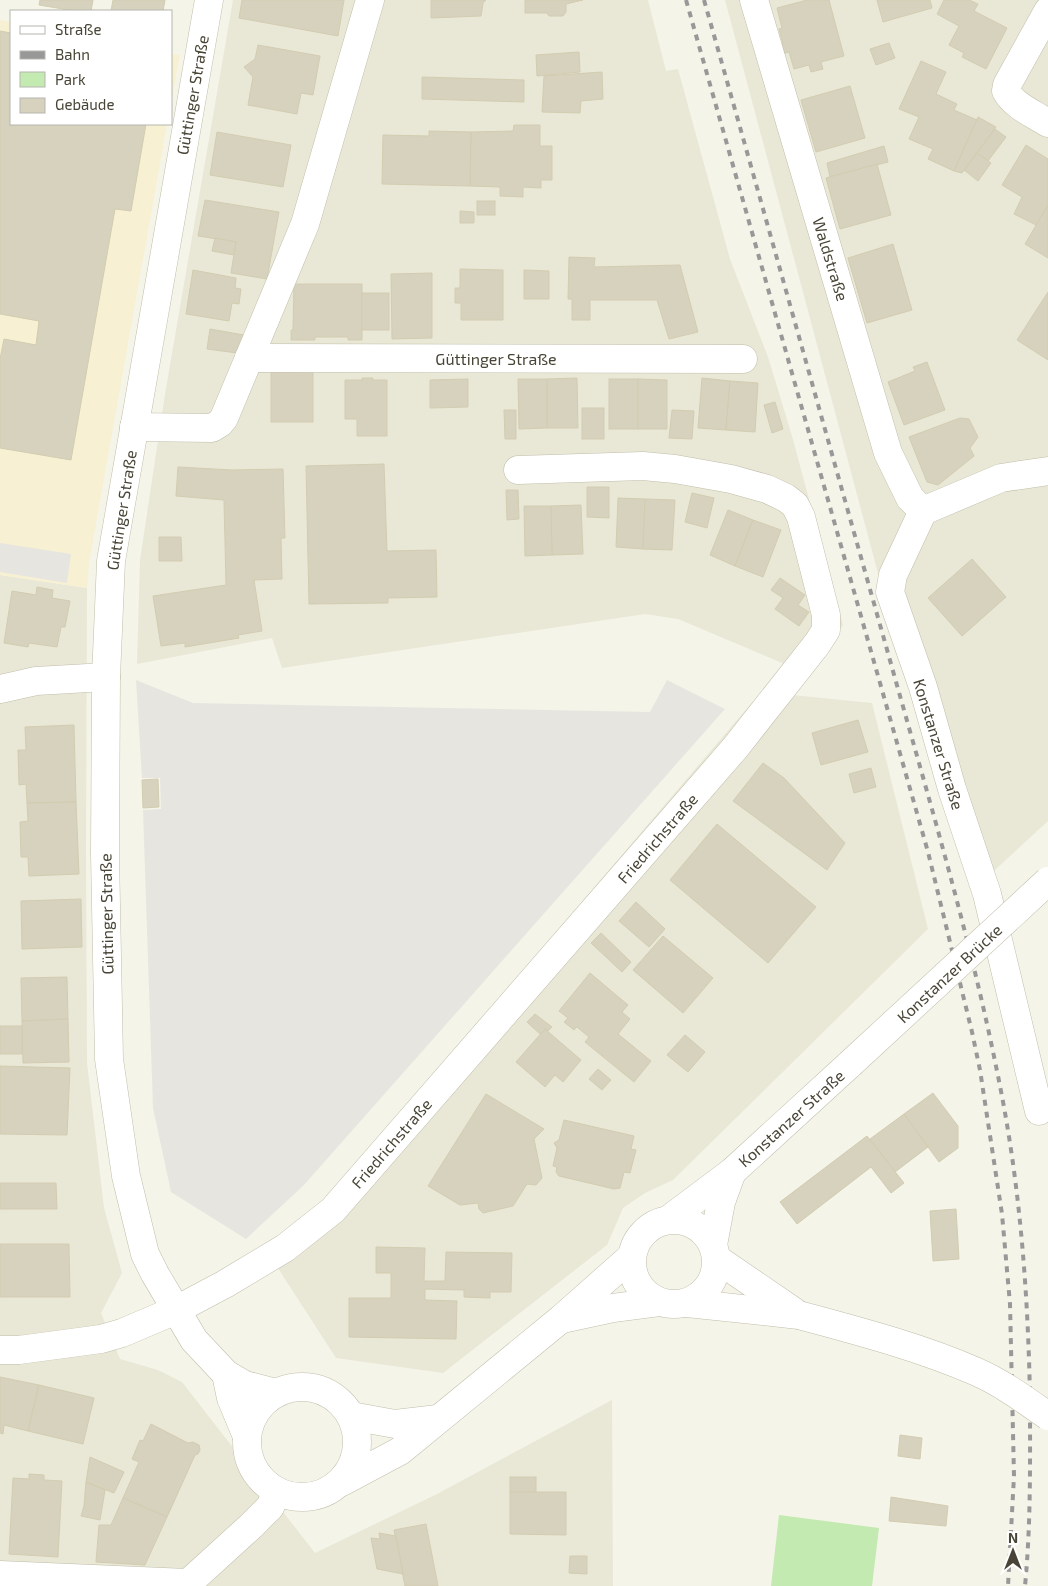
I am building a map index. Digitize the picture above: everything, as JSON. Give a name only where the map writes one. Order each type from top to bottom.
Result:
[{"type":"street","name":"Güttinger Straße","points":[[209,0],[111,561],[106,677],[105,854],[109,1059],[126,1176],[145,1254],[194,1340],[226,1374],[245,1385],[276,1393]]},
{"type":"street","name":"Güttinger Straße","points":[[134,427],[212,428],[224,418],[305,224],[370,0]]},
{"type":"street","name":"Waldstraße","points":[[754,0],[888,452],[910,498],[923,511]]},
{"type":"street","points":[[1048,11],[1007,84],[1006,91],[1021,106],[1048,123]]},
{"type":"street","name":"Güttinger Straße","points":[[249,358],[743,359]]},
{"type":"street","name":"Friedrichstraße","points":[[176,1310],[225,1284],[285,1248],[333,1210],[734,748],[771,704],[826,630],[826,615],[801,517],[795,505],[786,498],[767,489],[731,479],[675,469],[643,466],[518,470]]},
{"type":"street","points":[[923,511],[1001,478],[1048,471]]},
{"type":"street","name":"Konstanzer Straße","points":[[923,511],[893,575],[890,592],[923,688],[952,789],[987,894],[1039,1111]]},
{"type":"street","points":[[0,689],[36,681],[106,677]]},
{"type":"street","name":"Konstanzer Brücke","points":[[850,1064],[1048,881]]},
{"type":"street","name":"Konstanzer Straße","points":[[668,1220],[732,1172],[850,1064]]},
{"type":"street","name":"Konstanzer Straße","points":[[715,1252],[721,1202],[732,1172]]},
{"type":"street","points":[[687,1303],[700,1296],[710,1286],[715,1273],[715,1252],[706,1233],[695,1225],[682,1220],[668,1220],[654,1224],[643,1232],[635,1244],[631,1257],[632,1271],[637,1284],[647,1295],[659,1302],[673,1305],[687,1303],[799,1314],[896,1342],[977,1372],[1020,1396],[1048,1416]]},
{"type":"street","points":[[715,1252],[799,1314]]},
{"type":"street","points":[[226,1374],[231,1398],[246,1434],[247,1452],[252,1468],[263,1482],[277,1492],[294,1498],[311,1498],[328,1492],[342,1482],[400,1451],[561,1319],[631,1257]]},
{"type":"street","points":[[561,1319],[613,1308],[659,1302]]},
{"type":"street","points":[[0,1350],[19,1350],[101,1339],[122,1333],[176,1310]]},
{"type":"street","points":[[246,1434],[251,1418],[262,1404],[276,1393],[292,1388],[310,1387],[326,1392],[340,1402],[351,1416],[357,1433],[357,1450],[352,1467],[342,1482]]},
{"type":"street","points":[[351,1416],[395,1424],[438,1419]]},
{"type":"street","points":[[0,1575],[186,1585],[270,1507],[277,1492]]},
{"type":"shaded area","points":[[233,0],[648,0],[666,71],[678,69],[730,259],[768,357],[792,436],[843,625],[806,673],[678,619],[645,614],[282,668],[272,638],[137,664],[140,560],[165,394]]},
{"type":"shaded area","points":[[725,0],[1048,0],[1048,821],[972,891],[883,592]]},
{"type":"shaded area","points":[[0,20],[10,22],[10,125],[167,125],[89,563],[87,588],[0,575]]},
{"type":"shaded area","points":[[172,54],[180,55],[172,97]]},
{"type":"shaded area","points":[[0,543],[71,554],[67,583],[0,572]]},
{"type":"shaded area","points":[[0,575],[87,588],[87,1063],[104,1208],[122,1273],[101,1313],[120,1359],[158,1370],[182,1382],[315,1553],[437,1494],[612,1400],[613,1586],[0,1586]]},
{"type":"shaded area","points":[[136,680],[193,703],[650,712],[667,680],[725,709],[304,1185],[246,1239],[171,1192],[153,1108],[143,810],[161,809],[160,778],[142,778]]},
{"type":"shaded area","points":[[761,692],[872,703],[928,929],[673,1180],[645,1193],[623,1208],[607,1245],[443,1373],[336,1358],[265,1248],[323,1205]]},
{"type":"green space","points":[[779,1515],[879,1528],[872,1586],[771,1586]]},
{"type":"building","points":[[40,0],[93,0],[91,10],[69,10],[39,5]]},
{"type":"building","points":[[113,0],[165,0],[163,10],[111,10]]},
{"type":"building","points":[[242,0],[344,0],[338,36],[239,18]]},
{"type":"building","points":[[431,0],[486,0],[483,3],[481,16],[431,18]]},
{"type":"building","points":[[525,0],[583,0],[566,4],[566,12],[563,16],[549,16],[547,13],[525,13]]},
{"type":"building","points":[[807,0],[829,0],[844,56],[821,62],[823,69],[811,72],[809,65],[794,69],[789,52],[782,54],[780,45],[783,44],[779,29],[782,28],[777,8]]},
{"type":"building","points":[[877,0],[930,0],[932,8],[883,22]]},
{"type":"building","points":[[944,0],[969,0],[978,4],[974,11],[1007,28],[986,69],[962,57],[964,53],[949,45],[959,26],[937,14]]},
{"type":"building","points":[[0,31],[10,33],[10,125],[146,125],[131,211],[115,209],[71,460],[0,448],[0,359],[4,339],[36,345],[39,321],[0,314]]},
{"type":"building","points":[[889,43],[895,58],[876,65],[870,49]]},
{"type":"building","points":[[258,45],[320,56],[313,95],[301,93],[297,114],[248,105],[253,77],[244,67],[255,59]]},
{"type":"building","points":[[579,52],[580,72],[537,76],[536,55]]},
{"type":"building","points":[[921,61],[946,72],[936,94],[957,104],[954,110],[977,120],[954,171],[928,159],[933,149],[909,139],[919,117],[899,109]]},
{"type":"building","points":[[602,72],[603,99],[581,101],[580,113],[542,112],[544,76]]},
{"type":"building","points":[[422,77],[524,80],[524,102],[422,99]]},
{"type":"building","points":[[850,86],[865,138],[816,152],[801,100]]},
{"type":"building","points":[[978,117],[996,127],[962,173],[954,171]]},
{"type":"building","points":[[514,125],[540,125],[540,146],[552,146],[552,180],[541,180],[541,188],[523,187],[523,197],[500,196],[500,187],[470,186],[471,132],[513,131]]},
{"type":"building","points":[[995,129],[1006,137],[988,161],[977,153]]},
{"type":"building","points":[[429,131],[471,132],[470,186],[382,184],[383,135],[429,136]]},
{"type":"building","points":[[217,132],[291,145],[283,187],[210,175]]},
{"type":"building","points":[[1026,145],[1048,159],[1048,205],[1036,225],[1014,214],[1022,197],[1002,185]]},
{"type":"building","points":[[884,146],[888,162],[830,177],[827,163]]},
{"type":"building","points":[[977,153],[991,163],[978,181],[964,170]]},
{"type":"building","points":[[877,164],[891,215],[840,229],[826,178]]},
{"type":"building","points":[[205,200],[279,212],[267,279],[231,273],[236,242],[198,236]]},
{"type":"building","points":[[477,201],[495,201],[495,215],[477,215]]},
{"type":"building","points":[[1048,205],[1048,258],[1025,244]]},
{"type":"building","points":[[460,211],[474,212],[474,223],[460,223]]},
{"type":"building","points":[[215,238],[236,242],[234,255],[212,251]]},
{"type":"building","points":[[893,244],[912,310],[867,323],[848,258]]},
{"type":"building","points":[[569,257],[595,258],[594,267],[680,265],[698,332],[669,339],[657,300],[590,300],[590,320],[572,320],[572,299],[568,299]]},
{"type":"building","points":[[460,269],[503,270],[503,320],[461,320],[461,303],[455,303],[455,288],[460,288]]},
{"type":"building","points":[[193,270],[236,278],[235,288],[241,289],[239,304],[232,303],[229,321],[186,314]]},
{"type":"building","points":[[524,270],[549,271],[549,299],[524,299]]},
{"type":"building","points":[[432,273],[432,338],[392,339],[391,274]]},
{"type":"building","points":[[294,284],[362,284],[362,340],[348,340],[348,337],[315,337],[315,340],[291,340]]},
{"type":"building","points":[[1048,292],[1048,360],[1017,340]]},
{"type":"building","points":[[362,293],[389,293],[389,330],[362,330]]},
{"type":"building","points":[[210,329],[244,335],[237,353],[207,349]]},
{"type":"building","points":[[927,362],[945,410],[904,425],[888,382],[915,371],[913,367]]},
{"type":"building","points":[[313,370],[313,422],[271,422],[271,371]]},
{"type":"building","points":[[362,378],[387,380],[387,436],[357,436],[357,419],[345,419],[345,380],[362,380]]},
{"type":"building","points":[[577,378],[578,428],[547,428],[547,379]]},
{"type":"building","points":[[702,378],[730,381],[726,430],[698,428]]},
{"type":"building","points":[[468,379],[468,407],[430,408],[430,380]]},
{"type":"building","points":[[518,379],[547,379],[547,428],[519,429]]},
{"type":"building","points":[[609,379],[638,379],[638,429],[609,429]]},
{"type":"building","points":[[638,379],[667,380],[667,429],[638,429]]},
{"type":"building","points":[[730,381],[758,383],[755,432],[726,430]]},
{"type":"building","points":[[775,402],[783,429],[772,433],[764,405]]},
{"type":"building","points":[[582,408],[604,408],[604,439],[582,439]]},
{"type":"building","points":[[504,410],[516,410],[516,439],[505,439]]},
{"type":"building","points":[[672,410],[694,411],[692,439],[669,438]]},
{"type":"building","points":[[960,418],[969,419],[978,437],[970,448],[974,456],[938,485],[927,482],[909,437]]},
{"type":"building","points":[[384,464],[387,551],[436,550],[437,597],[388,598],[388,603],[309,604],[306,466]]},
{"type":"building","points":[[178,467],[232,470],[283,469],[285,538],[281,538],[282,579],[254,580],[262,631],[238,635],[239,638],[185,647],[185,643],[161,646],[153,596],[226,585],[224,500],[176,496]]},
{"type":"building","points":[[587,487],[609,487],[609,518],[587,517]]},
{"type":"building","points":[[506,490],[518,490],[519,519],[507,520]]},
{"type":"building","points":[[692,493],[714,498],[707,528],[685,522]]},
{"type":"building","points":[[618,498],[645,499],[643,549],[616,547]]},
{"type":"building","points":[[645,499],[675,500],[672,550],[643,549]]},
{"type":"building","points":[[581,505],[583,554],[552,555],[551,506]]},
{"type":"building","points":[[524,506],[551,506],[552,555],[525,556]]},
{"type":"building","points":[[728,510],[753,520],[735,566],[710,555]]},
{"type":"building","points":[[753,520],[781,530],[763,577],[735,566]]},
{"type":"building","points":[[159,537],[181,537],[182,561],[159,561]]},
{"type":"building","points":[[972,559],[1006,597],[962,636],[928,598]]},
{"type":"building","points":[[780,578],[805,595],[798,605],[809,612],[799,626],[775,609],[783,598],[771,590]]},
{"type":"building","points":[[37,587],[53,590],[52,598],[70,601],[65,627],[61,627],[57,647],[29,643],[28,647],[4,643],[12,591],[36,595]]},
{"type":"building","points":[[858,720],[868,752],[821,765],[812,733]]},
{"type":"building","points":[[74,725],[76,802],[27,803],[26,784],[19,785],[18,750],[26,750],[25,727]]},
{"type":"building","points":[[763,763],[784,778],[845,843],[827,870],[733,801]]},
{"type":"building","points":[[871,768],[876,787],[854,793],[849,774]]},
{"type":"building","points":[[158,779],[159,807],[143,808],[142,780]]},
{"type":"building","points":[[76,802],[79,874],[29,876],[28,857],[21,857],[20,822],[28,821],[27,803]]},
{"type":"building","points":[[717,824],[816,907],[768,963],[670,880]]},
{"type":"building","points":[[81,899],[82,947],[22,949],[21,901]]},
{"type":"building","points":[[636,902],[665,929],[649,947],[619,921]]},
{"type":"building","points":[[601,933],[631,962],[622,972],[591,943]]},
{"type":"building","points":[[663,936],[713,978],[683,1013],[633,970]]},
{"type":"building","points":[[590,973],[628,1005],[622,1012],[630,1019],[618,1034],[651,1061],[634,1082],[585,1042],[589,1037],[577,1027],[574,1030],[564,1022],[568,1018],[559,1011]]},
{"type":"building","points":[[67,977],[68,1019],[22,1021],[21,978]]},
{"type":"building","points":[[535,1014],[552,1027],[548,1031],[545,1029],[540,1034],[527,1022]]},
{"type":"building","points":[[68,1019],[69,1062],[23,1063],[22,1021]]},
{"type":"building","points":[[0,1026],[22,1026],[22,1054],[0,1054]]},
{"type":"building","points":[[545,1029],[581,1060],[563,1082],[555,1075],[545,1087],[516,1062]]},
{"type":"building","points":[[685,1035],[705,1052],[688,1072],[667,1055]]},
{"type":"building","points":[[0,1066],[70,1068],[67,1135],[0,1134]]},
{"type":"building","points":[[598,1069],[611,1080],[602,1090],[589,1079]]},
{"type":"building","points":[[933,1093],[958,1126],[958,1148],[939,1162],[904,1114]]},
{"type":"building","points":[[486,1094],[544,1129],[534,1139],[542,1178],[536,1185],[527,1184],[513,1206],[483,1213],[479,1209],[478,1203],[460,1205],[428,1186]]},
{"type":"building","points":[[904,1114],[928,1147],[895,1172],[870,1139]]},
{"type":"building","points":[[564,1120],[634,1136],[631,1149],[636,1150],[630,1173],[624,1172],[620,1188],[614,1189],[559,1176],[556,1172],[557,1167],[553,1166],[557,1148],[554,1143],[559,1140]]},
{"type":"building","points":[[867,1136],[904,1183],[891,1193],[871,1167],[797,1224],[780,1202]]},
{"type":"building","points":[[0,1183],[56,1183],[57,1209],[0,1209]]},
{"type":"building","points":[[956,1209],[959,1259],[933,1261],[930,1211]]},
{"type":"building","points":[[0,1244],[69,1244],[70,1297],[0,1297]]},
{"type":"building","points":[[376,1247],[425,1248],[424,1281],[445,1281],[446,1252],[512,1253],[511,1292],[490,1292],[490,1298],[464,1297],[464,1290],[425,1289],[425,1300],[457,1301],[456,1339],[349,1337],[349,1298],[391,1298],[391,1273],[376,1273]]},
{"type":"building","points":[[0,1377],[39,1385],[28,1431],[4,1425],[3,1434],[0,1433]]},
{"type":"building","points":[[39,1385],[94,1398],[83,1444],[28,1431]]},
{"type":"building","points":[[151,1424],[188,1443],[193,1442],[199,1445],[200,1450],[195,1455],[167,1517],[123,1498],[139,1462],[132,1459],[140,1440],[143,1441]]},
{"type":"building","points":[[900,1435],[922,1438],[920,1459],[898,1456]]},
{"type":"building","points":[[90,1457],[124,1472],[114,1493],[86,1482]]},
{"type":"building","points":[[29,1474],[44,1475],[44,1480],[62,1481],[58,1557],[9,1554],[13,1478],[29,1479]]},
{"type":"building","points":[[510,1477],[536,1477],[536,1492],[510,1492]]},
{"type":"building","points":[[86,1482],[105,1490],[100,1520],[81,1516],[84,1506]]},
{"type":"building","points":[[510,1492],[566,1492],[566,1535],[510,1534]]},
{"type":"building","points":[[891,1497],[948,1506],[946,1526],[889,1521]]},
{"type":"building","points":[[123,1498],[167,1517],[145,1565],[96,1562],[99,1525],[111,1525]]},
{"type":"building","points":[[426,1524],[438,1586],[405,1586],[394,1530]]},
{"type":"building","points":[[379,1533],[396,1536],[403,1574],[377,1569],[371,1538],[380,1539]]},
{"type":"building","points":[[570,1556],[587,1556],[587,1574],[569,1573]]},
{"type":"railway","points":[[686,0],[928,852],[980,1070],[1002,1214],[1010,1304],[1014,1476],[1008,1586]]},
{"type":"railway","points":[[704,0],[947,862],[975,971],[999,1081],[1018,1199],[1025,1279],[1030,1398],[1030,1469],[1025,1586]]}]
